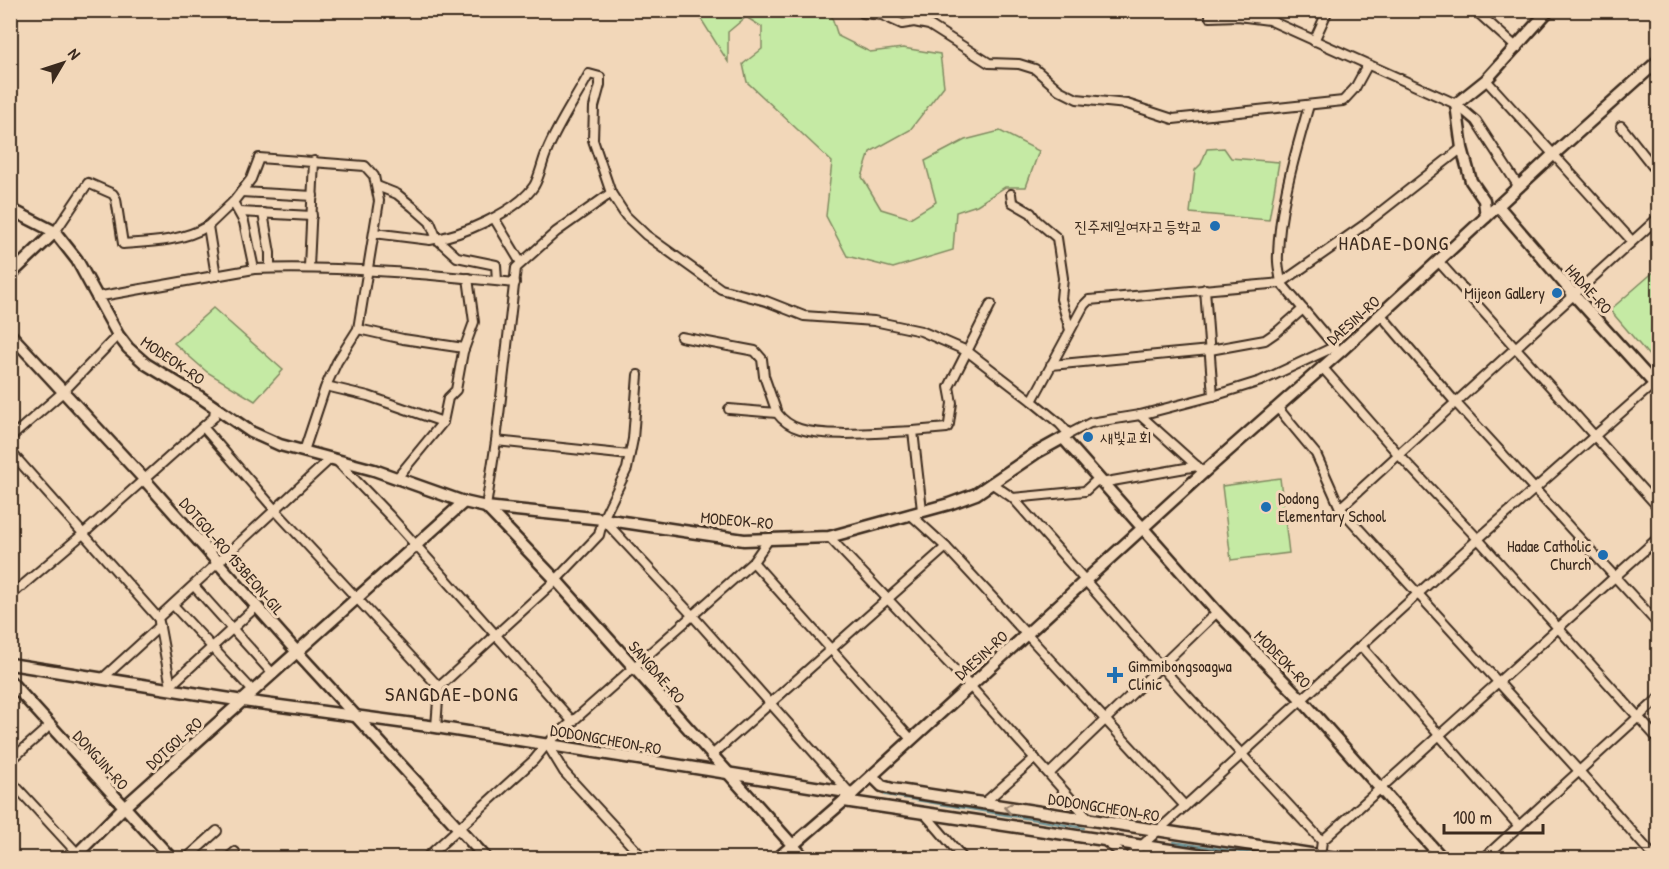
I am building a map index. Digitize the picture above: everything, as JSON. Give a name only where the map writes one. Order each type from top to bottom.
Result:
[{"type":"street","points":[[858,10],[863,13],[882,15],[902,24],[914,22],[929,25],[989,63],[1019,64],[1035,69],[1059,90],[1077,99],[1127,104],[1173,119],[1343,101],[1355,88],[1367,66]]},
{"type":"street","points":[[1314,40],[1328,10]]},
{"type":"street","points":[[1475,10],[1517,48]]},
{"type":"street","points":[[1456,104],[1486,80],[1517,48],[1540,15],[1549,10]]},
{"type":"street","points":[[1210,14],[1269,20],[1367,66],[1456,104],[1476,121],[1519,187]]},
{"type":"street","name":"DAESIN-RO","points":[[778,858],[872,776],[1085,582],[1143,528],[1200,469],[1277,407],[1322,367],[1338,349],[1381,315],[1554,154],[1659,61]]},
{"type":"street","points":[[375,233],[430,240],[450,237],[507,212],[534,186],[547,151],[589,74],[600,77],[594,107],[593,140],[611,193],[626,216],[646,235],[721,289],[766,301],[804,316],[874,321],[921,332],[967,351],[1060,424],[1066,436],[1090,423],[1140,415],[1213,396],[1338,349],[1281,283],[1277,258],[1290,178],[1309,105]]},
{"type":"street","points":[[1486,80],[1632,241]]},
{"type":"street","points":[[1456,104],[1462,148],[1471,181],[1484,200],[1486,217]]},
{"type":"street","points":[[1621,126],[1659,173]]},
{"type":"street","points":[[1032,400],[1083,305],[1089,300],[1281,283],[1364,225],[1462,148]]},
{"type":"street","points":[[10,275],[55,232],[88,183],[113,194],[116,199],[123,244],[196,233],[208,226],[233,202],[251,179],[259,158],[365,166],[374,176],[379,201],[358,329],[337,362],[326,386],[304,451]]},
{"type":"street","points":[[309,267],[314,162]]},
{"type":"street","points":[[377,186],[397,194],[430,222],[437,239],[457,257],[496,266],[497,281]]},
{"type":"street","points":[[241,192],[313,196]]},
{"type":"street","points":[[486,507],[516,268],[556,232],[611,193]]},
{"type":"street","points":[[1011,194],[1012,202],[1031,213],[1057,238],[1063,278],[1061,298],[1070,330]]},
{"type":"street","points":[[233,202],[244,222],[254,269]]},
{"type":"street","name":"HADAE-RO","points":[[1499,207],[1575,296],[1657,384]]},
{"type":"street","name":"MODEOK-RO","points":[[10,209],[55,232],[77,260],[118,335],[128,348],[146,364],[260,437],[486,507],[603,519],[744,540],[829,537],[949,504],[976,494],[1066,436],[1100,481],[1218,612],[1301,699],[1442,858]]},
{"type":"street","points":[[240,212],[312,216]]},
{"type":"street","points":[[263,213],[270,253],[270,268]]},
{"type":"street","points":[[494,218],[521,263]]},
{"type":"street","points":[[1340,508],[1659,218]]},
{"type":"street","points":[[208,226],[216,276]]},
{"type":"street","points":[[1439,262],[1659,507]]},
{"type":"street","points":[[96,297],[270,268],[309,267],[515,283]]},
{"type":"street","points":[[398,478],[443,422],[448,398],[456,390],[464,348],[474,322],[468,278]]},
{"type":"street","points":[[1205,289],[1213,396]]},
{"type":"street","points":[[681,337],[755,351],[762,359],[764,376],[777,413],[784,422],[801,429],[833,433],[941,429],[947,428],[949,424],[952,403],[949,387],[991,304]]},
{"type":"street","points":[[1051,365],[1210,351],[1265,340],[1303,309]]},
{"type":"street","points":[[1381,315],[1456,403],[1659,624]]},
{"type":"street","points":[[358,329],[403,339],[464,348]]},
{"type":"street","name":"DOTGOL-RO 153BEON-GIL","points":[[10,334],[144,479],[297,652]]},
{"type":"street","points":[[10,438],[63,392],[118,335]]},
{"type":"street","points":[[1322,367],[1399,455],[1659,739]]},
{"type":"street","points":[[438,687],[555,580],[599,535],[603,519],[627,469],[633,439],[638,375]]},
{"type":"street","points":[[1107,843],[1128,858],[1478,539],[1657,384]]},
{"type":"street","points":[[326,386],[368,396],[443,422]]},
{"type":"street","points":[[1277,407],[1316,454],[1340,508],[1655,858]]},
{"type":"street","points":[[10,596],[214,417],[215,408]]},
{"type":"street","points":[[729,409],[777,413]]},
{"type":"street","points":[[1140,415],[1200,469]]},
{"type":"street","points":[[203,427],[276,511],[438,687],[436,727]]},
{"type":"street","points":[[913,431],[922,510]]},
{"type":"street","points":[[496,441],[629,455]]},
{"type":"street","points":[[10,451],[159,622],[171,687]]},
{"type":"street","points":[[102,678],[159,622],[173,605],[333,459]]},
{"type":"street","name":"MODEOK-RO","points":[[333,459],[416,545]]},
{"type":"street","points":[[1013,498],[1085,491],[1100,481],[1200,469]]},
{"type":"street","points":[[992,483],[1013,498],[1161,667],[1322,841]]},
{"type":"street","name":"DOTGOL-RO","points":[[75,856],[122,810],[464,502]]},
{"type":"street","name":"SANGDAE-RO","points":[[486,507],[555,580],[804,858]]},
{"type":"street","points":[[910,514],[946,547],[1185,806]]},
{"type":"street","points":[[603,519],[771,703],[849,795]]},
{"type":"street","points":[[829,537],[889,598],[1050,773],[1090,820]]},
{"type":"street","points":[[1320,856],[1322,841],[1659,538]]},
{"type":"street","points":[[426,858],[534,760],[547,744],[753,562],[769,539]]},
{"type":"street","points":[[416,545],[573,722]]},
{"type":"street","points":[[711,756],[946,547]]},
{"type":"street","points":[[753,562],[911,739]]},
{"type":"street","points":[[194,586],[273,674]]},
{"type":"street","points":[[173,605],[253,692]]},
{"type":"street","points":[[171,687],[256,606]]},
{"type":"street","points":[[1050,773],[1218,612]]},
{"type":"street","points":[[1361,646],[1519,826]]},
{"type":"street","points":[[297,652],[486,858]]},
{"type":"street","name":"DODONGCHEON-RO","points":[[10,664],[547,744],[849,795],[883,807],[1224,858]]},
{"type":"street","name":"DONGJIN-RO","points":[[10,681],[161,858]]},
{"type":"street","name":"DONGJIN-RO","points":[[10,692],[171,858]]},
{"type":"street","points":[[1484,858],[1659,699]]},
{"type":"street","points":[[10,761],[45,730]]},
{"type":"street","points":[[547,744],[564,772],[643,858]]},
{"type":"street","points":[[983,804],[1035,758]]},
{"type":"street","name":"DODONGCHEON-RO","points":[[872,776],[882,786],[888,788],[1336,858]]},
{"type":"street","points":[[10,780],[75,856]]},
{"type":"street","points":[[883,807],[879,799],[888,788]]},
{"type":"street","points":[[924,813],[963,858]]},
{"type":"street","points":[[1125,843],[1135,833],[1132,826]]},
{"type":"street","points":[[187,858],[217,831]]},
{"type":"street","points":[[1174,850],[1169,839],[1176,833]]},
{"type":"street","points":[[228,858],[236,852]]},
{"type":"green space","points":[[696,11],[830,11],[838,36],[870,52],[903,48],[940,54],[944,86],[910,130],[870,152],[862,177],[881,209],[910,218],[936,202],[925,161],[965,140],[1000,131],[1039,151],[1026,187],[1005,187],[977,205],[956,212],[953,250],[893,268],[847,256],[826,216],[832,162],[747,82],[743,64],[762,49],[762,27],[746,17],[728,32],[728,62]]},
{"type":"green space","points":[[1224,148],[1231,158],[1279,162],[1269,220],[1190,213],[1195,170],[1201,164],[1207,149]]},
{"type":"green space","points":[[1656,270],[1658,272],[1657,365],[1610,310]]},
{"type":"green space","points":[[213,308],[283,370],[255,401],[207,372],[174,343]]},
{"type":"green space","points":[[1280,478],[1289,553],[1231,560],[1222,486]]},
{"type":"waterway","points":[[885,795],[1084,828]]},
{"type":"waterway","points":[[1174,842],[1280,858]]},
{"type":"place","name":"진주제일여자고등학교","points":[[1215,226]]},
{"type":"place","name":"Mijeon Gallery","points":[[1557,293]]},
{"type":"place","name":"새빛교회","points":[[1088,437]]},
{"type":"place","name":"Dodong Elementary School","points":[[1266,507]]},
{"type":"place","name":"Hadae Catholic Church","points":[[1603,555]]},
{"type":"place","name":"Gimmibongsoagwa Clinic","points":[[1115,675]]},
{"type":"district","name":"HADAE-DONG","points":[[1394,242]]},
{"type":"district","name":"SANGDAE-DONG","points":[[452,693]]}]
